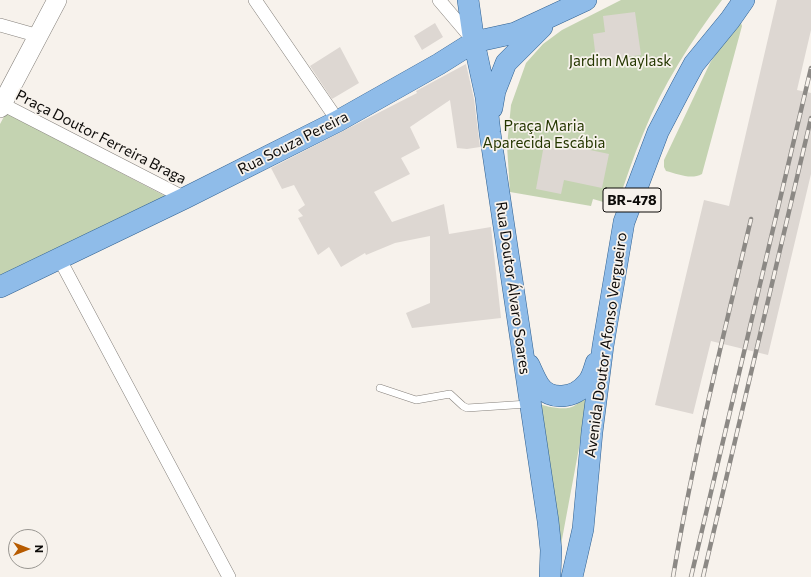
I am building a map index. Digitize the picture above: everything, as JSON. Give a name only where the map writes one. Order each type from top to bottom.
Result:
[{"type":"main road","name":"Rua Doutor Álvaro Soares","points":[[468,0],[474,42],[486,97],[522,352],[548,521],[551,550],[550,577]]},
{"type":"main road","name":"Rua Souza Pereira","points":[[0,287],[185,198],[338,120],[439,64],[474,42],[515,33],[586,0]]},
{"type":"main road","name":"BR-478","points":[[694,64],[732,0]]},
{"type":"main road","name":"Avenida Doutor Afonso Vergueiro","points":[[572,577],[583,529],[592,432],[603,346],[624,222],[658,132],[694,64],[730,20],[744,0]]},
{"type":"main road","points":[[490,133],[495,91],[506,62],[558,13]]},
{"type":"main road","points":[[522,352],[539,386],[551,394],[564,396],[576,393],[588,382],[603,346]]},
{"type":"street","points":[[1,106],[57,0]]},
{"type":"street","points":[[255,0],[338,120]]},
{"type":"street","points":[[440,0],[474,42]]},
{"type":"street","points":[[0,25],[39,36]]},
{"type":"street","name":"Praça Doutor Ferreira Braga","points":[[1,106],[185,198]]},
{"type":"street","points":[[58,258],[229,577]]},
{"type":"lane","points":[[380,388],[416,400],[450,394],[467,408],[530,403]]},
{"type":"green space","name":"Jardim Maylask","points":[[621,0],[722,0],[699,31],[668,81],[636,152],[617,206],[593,199],[591,206],[510,192],[507,146],[511,105],[526,63],[543,44],[562,30]]},
{"type":"green space","points":[[737,22],[741,23],[742,26],[702,174],[698,176],[689,176],[666,171],[664,167],[664,160],[710,63]]},
{"type":"green space","points":[[6,113],[169,198],[0,278],[0,124]]},
{"type":"green space","points":[[589,394],[555,577],[537,403],[556,408],[566,408],[576,405]]},
{"type":"building","points":[[777,0],[811,0],[811,30],[797,90],[811,93],[811,174],[768,355],[711,341],[693,414],[655,405],[704,200],[729,206]]},
{"type":"building","points":[[635,12],[641,55],[616,58],[617,65],[597,68],[593,34],[605,32],[603,16]]},
{"type":"building","points":[[435,23],[443,37],[422,50],[414,36]]},
{"type":"building","points":[[340,47],[359,83],[332,99],[310,66]]},
{"type":"building","points":[[466,64],[474,99],[480,147],[467,149],[457,148],[450,100],[410,127],[420,148],[401,158],[410,174],[374,192],[392,222],[444,204],[449,234],[491,227],[501,318],[412,328],[406,313],[430,303],[430,236],[395,243],[366,255],[365,253],[341,267],[329,247],[318,255],[298,218],[303,216],[298,210],[305,205],[294,185],[282,189],[271,168],[417,93],[416,91]]},
{"type":"building","points":[[545,139],[609,154],[602,188],[564,180],[561,194],[536,189]]},
{"type":"railway","points":[[691,577],[811,68]]},
{"type":"railway","points":[[703,577],[811,118]]},
{"type":"railway","points":[[673,577],[699,442],[751,219]]},
{"type":"park label","name":"Praça Maria Aparecida Escábia","points":[[544,134]]}]
